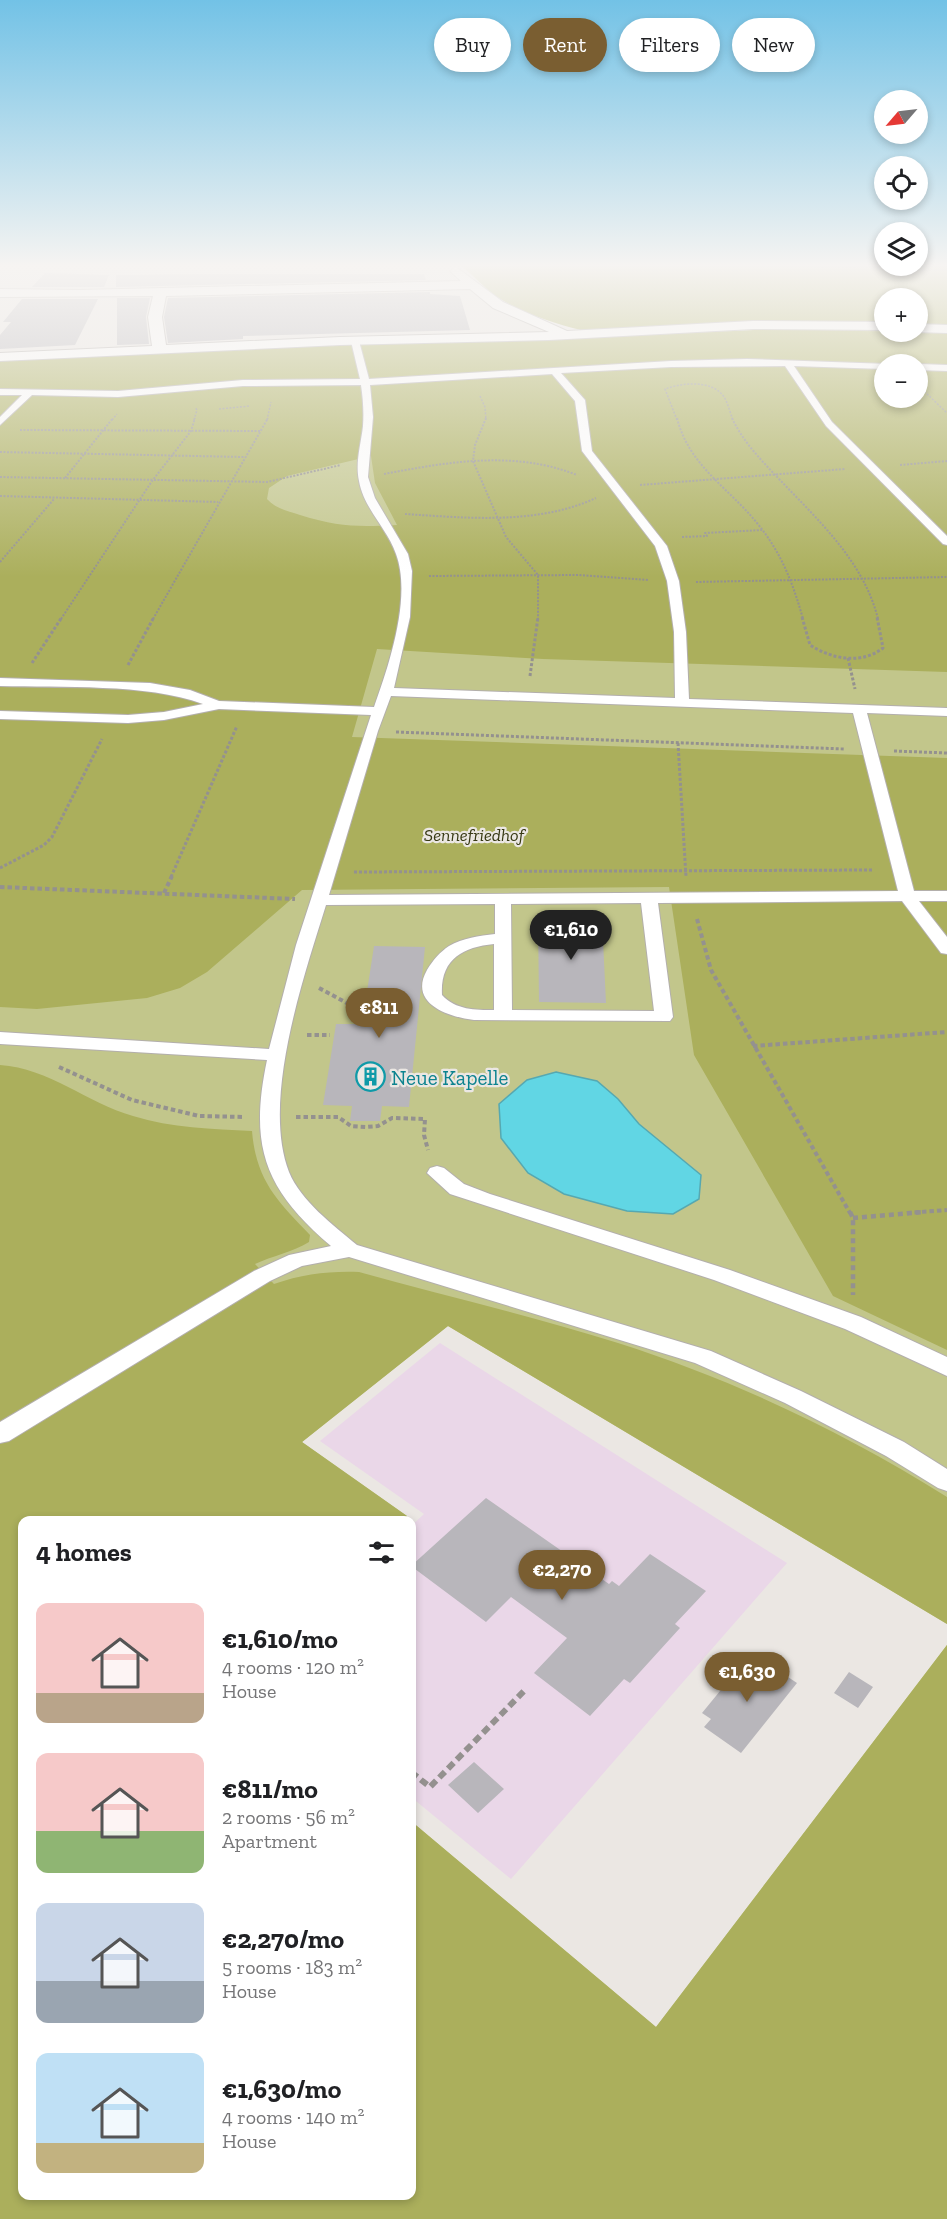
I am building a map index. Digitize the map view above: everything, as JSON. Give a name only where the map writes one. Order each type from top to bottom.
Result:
[{"type":"lane","points":[[361,370],[368,418],[363,478],[378,513],[404,556],[408,591],[387,692],[371,731],[328,870],[296,976],[277,1054],[270,1117],[271,1143],[278,1172],[298,1201],[324,1230],[349,1250],[703,1357],[793,1396],[895,1449],[947,1481]]},
{"type":"lane","points":[[0,392],[118,394],[268,383],[470,378],[575,370]]},
{"type":"lane","points":[[792,370],[829,424],[947,542]]},
{"type":"lane","points":[[554,371],[580,400],[587,451],[661,546],[673,582],[680,632],[682,703]]},
{"type":"lane","points":[[0,422],[29,393]]},
{"type":"lane","points":[[0,682],[117,684],[185,693],[218,705]]},
{"type":"lane","points":[[387,692],[947,712]]},
{"type":"lane","points":[[0,715],[112,719],[164,716],[218,705],[380,711]]},
{"type":"lane","points":[[859,709],[907,896],[947,949]]},
{"type":"lane","points":[[319,900],[947,896]]},
{"type":"lane","points":[[503,939],[487,939],[469,943],[444,957],[433,974],[432,996],[441,1007],[467,1014],[664,1017],[648,897]]},
{"type":"lane","points":[[503,898],[503,1015]]},
{"type":"lane","points":[[0,1038],[277,1054]]},
{"type":"lane","points":[[437,1173],[457,1189],[722,1275],[853,1323],[947,1367]]},
{"type":"lane","points":[[0,1434],[262,1276],[297,1260],[349,1250]]},
{"type":"path","points":[[470,378],[486,407],[487,422],[471,453],[472,461],[506,537],[538,575],[538,616],[527,697]]},
{"type":"path","points":[[117,684],[218,502],[269,418],[272,404],[268,383]]},
{"type":"path","points":[[696,384],[717,390],[724,396],[733,421],[754,453],[843,548],[864,579],[876,612],[883,648],[871,656],[848,658],[825,654],[810,645],[794,582],[762,530],[716,479],[693,457],[681,435],[675,411],[666,392],[667,387],[696,384]]},
{"type":"path","points":[[18,681],[152,481],[191,431],[197,410],[183,388]]},
{"type":"path","points":[[928,393],[947,413]]},
{"type":"path","points":[[64,479],[116,416]]},
{"type":"path","points":[[11,430],[262,431]]},
{"type":"path","points":[[0,452],[244,457]]},
{"type":"path","points":[[0,477],[267,482],[363,460]]},
{"type":"path","points":[[363,478],[407,469],[472,461],[506,461],[555,466],[575,474],[594,488],[599,496],[585,505],[499,517],[378,513]]},
{"type":"path","points":[[594,488],[947,461]]},
{"type":"path","points":[[0,496],[218,502]]},
{"type":"path","points":[[0,562],[55,498]]},
{"type":"path","points":[[654,538],[707,536],[705,533],[762,530]]},
{"type":"path","points":[[406,576],[538,575],[673,582],[794,582],[947,577]]},
{"type":"path","points":[[848,658],[859,709]]},
{"type":"path","points":[[164,893],[245,706]]},
{"type":"path","points":[[0,868],[44,845],[52,837],[112,719]]},
{"type":"path","points":[[371,731],[947,753]]},
{"type":"path","points":[[678,743],[685,870],[711,970],[853,1218],[853,1323]]},
{"type":"path","points":[[328,870],[365,873],[850,869],[901,871]]},
{"type":"path","points":[[0,887],[319,900]]},
{"type":"path","points":[[296,976],[358,1009]]},
{"type":"path","points":[[753,1046],[947,1032]]},
{"type":"path","points":[[51,1063],[132,1100],[199,1116],[338,1118],[351,1126],[366,1127],[378,1126],[392,1118],[425,1119],[424,1135],[429,1157],[437,1173]]},
{"type":"path","points":[[853,1218],[947,1210]]},
{"type":"path","points":[[416,1776],[430,1787],[524,1691]]},
{"type":"shaded area","points":[[440,1343],[787,1563],[511,1879],[416,1801],[416,1521],[424,1514],[320,1441]]},
{"type":"green space","name":"Sennefriedhof","points":[[0,370],[874,370],[874,408],[928,408],[928,370],[947,370],[947,1624],[448,1326],[302,1442],[407,1516],[18,1516],[18,2200],[416,2200],[416,1825],[656,2027],[947,1645],[947,2219],[0,2219]]},
{"type":"green space","points":[[0,370],[874,370],[874,408],[928,408],[928,370],[947,370],[947,672],[543,659],[377,649],[352,737],[947,758],[947,1350],[833,1296],[694,1055],[669,887],[302,890],[207,972],[180,988],[147,998],[37,1009],[0,1007]],"holes":[[[371,456],[375,483],[397,525],[337,524],[300,515],[282,509],[267,499],[269,488],[287,476]]]},
{"type":"green space","points":[[0,1065],[35,1072],[116,1110],[148,1120],[192,1127],[252,1131],[258,1163],[270,1189],[310,1235],[309,1242],[255,1264],[274,1284],[316,1274],[359,1272],[618,1343],[746,1391],[828,1429],[947,1497],[947,1624],[448,1326],[302,1442],[407,1516],[18,1516],[18,2200],[416,2200],[416,1825],[656,2027],[947,1645],[947,2219],[0,2219]]},
{"type":"water","points":[[556,1072],[597,1081],[618,1099],[639,1124],[701,1175],[699,1199],[673,1214],[627,1211],[564,1194],[528,1173],[501,1138],[499,1104],[527,1080]]},
{"type":"building","points":[[538,919],[602,919],[606,1003],[539,1002]]},
{"type":"building","name":"Neue Kapelle","points":[[374,946],[425,947],[409,1107],[382,1106],[380,1121],[350,1121],[352,1106],[323,1105],[336,1024],[362,1024]]},
{"type":"building","points":[[486,1498],[609,1584],[612,1581],[619,1586],[650,1554],[706,1591],[675,1624],[680,1628],[630,1683],[624,1679],[590,1716],[534,1673],[567,1638],[511,1597],[486,1622],[416,1570],[416,1561]]},
{"type":"building","points":[[755,1655],[797,1683],[741,1753],[704,1727],[711,1719],[702,1713],[729,1680],[732,1682]]},
{"type":"building","points":[[849,1672],[873,1687],[858,1708],[834,1693]]},
{"type":"building","points":[[474,1762],[504,1789],[478,1813],[448,1785]]},
{"type":"place","name":"Neue Kapelle","points":[[370,1077]]}]
